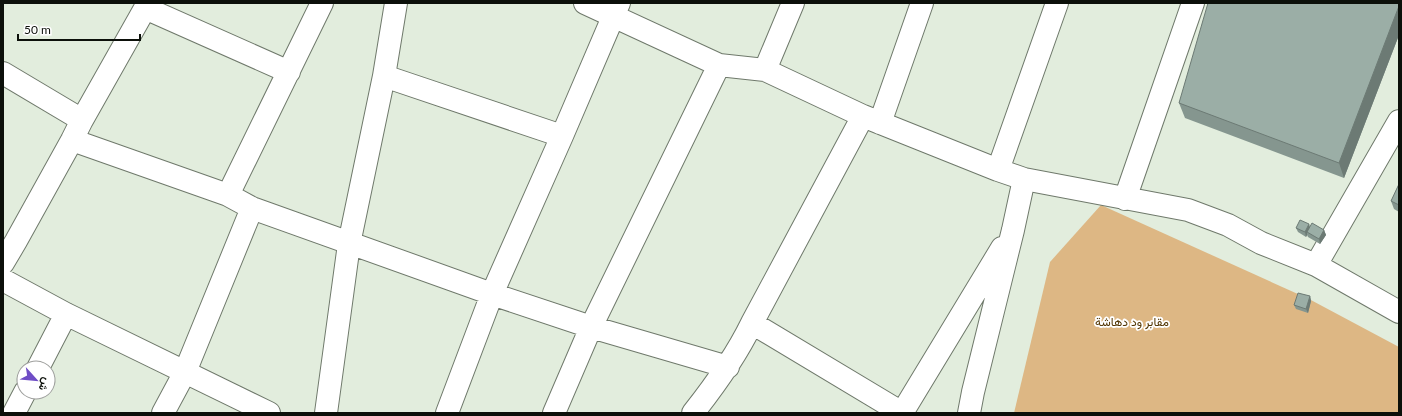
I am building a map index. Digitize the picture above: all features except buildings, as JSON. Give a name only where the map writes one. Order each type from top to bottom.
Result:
[{"type":"street","points":[[228,195],[322,3]]},
{"type":"street","points":[[326,413],[349,244],[384,76],[396,3]]},
{"type":"street","points":[[585,3],[616,9],[719,64],[764,70],[871,119],[1024,179],[1188,210],[1228,225],[1261,242],[1316,265],[1399,312]]},
{"type":"street","points":[[764,70],[793,3]]},
{"type":"street","points":[[693,413],[728,367],[871,119],[922,3]]},
{"type":"street","points":[[998,170],[1057,3]]},
{"type":"street","points":[[1125,199],[1193,3]]},
{"type":"street","points":[[3,262],[10,238],[72,140],[147,6],[288,72]]},
{"type":"street","points":[[448,413],[492,294],[616,9]]},
{"type":"street","points":[[554,413],[591,327],[719,64]]},
{"type":"street","points":[[3,73],[82,120]]},
{"type":"street","points":[[384,76],[562,136]]},
{"type":"street","points":[[1316,265],[1399,121]]},
{"type":"street","points":[[72,140],[228,195],[252,208],[349,244],[492,294],[591,327],[728,367]]},
{"type":"street","points":[[969,413],[972,392],[1013,230],[1024,179]]},
{"type":"street","points":[[163,413],[185,372],[252,208]]},
{"type":"street","points":[[752,323],[902,413],[1013,230]]},
{"type":"street","points":[[3,280],[66,314],[269,413]]},
{"type":"street","points":[[42,360],[66,314]]},
{"type":"street","points":[[14,413],[21,400]]},
{"type":"green space","name":"مقابر ود دهاشة","points":[[1101,205],[1309,299],[1399,347],[1399,413],[1014,413],[1050,262]]}]
